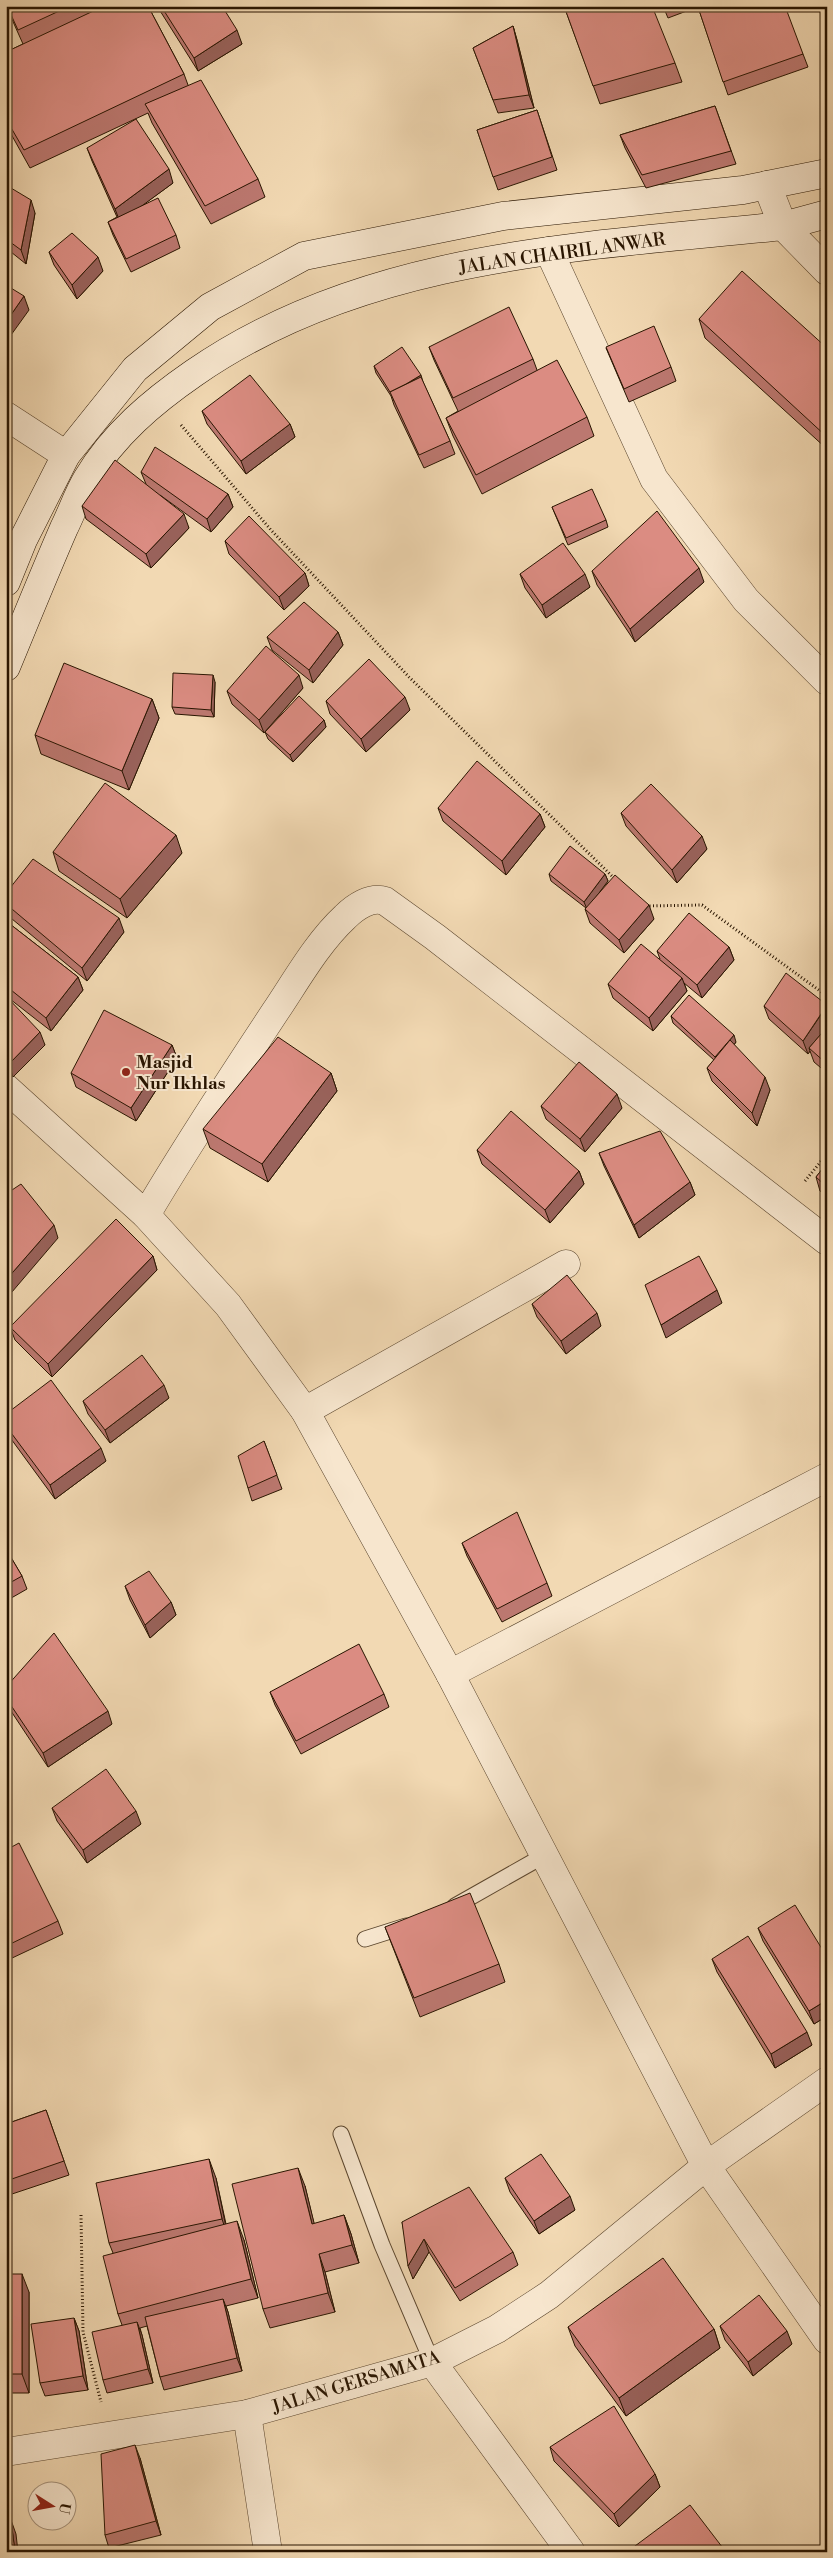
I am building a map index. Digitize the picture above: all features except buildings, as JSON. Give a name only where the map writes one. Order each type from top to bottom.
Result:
[{"type":"street","points":[[6,582],[23,540],[66,455],[135,369],[210,307],[304,256],[504,216],[743,190],[827,173]]},
{"type":"street","points":[[767,185],[783,226],[827,270]]},
{"type":"street","name":"JALAN CHAIRIL ANWAR","points":[[6,667],[86,479],[120,435],[158,398],[220,355],[296,315],[389,283],[489,259],[783,226],[827,214]]},
{"type":"street","points":[[549,251],[654,479],[746,600],[827,681]]},
{"type":"street","points":[[6,416],[66,455]]},
{"type":"street","points":[[146,1215],[191,1138],[314,954],[344,917],[360,905],[378,899],[385,900],[443,943],[827,1241]]},
{"type":"street","points":[[6,1088],[146,1215],[228,1304],[305,1411],[450,1674],[706,2166],[827,2340]]},
{"type":"street","points":[[305,1411],[566,1264]]},
{"type":"street","points":[[450,1674],[827,1477]]},
{"type":"street","name":"JALAN GERSAMATA","points":[[6,2452],[247,2414],[432,2362],[497,2329],[549,2295],[706,2166],[827,2082]]},
{"type":"street","points":[[432,2362],[570,2552]]},
{"type":"street","points":[[247,2414],[268,2552]]},
{"type":"lane","points":[[441,1914],[545,1855]]},
{"type":"lane","points":[[365,1939],[424,1919]]},
{"type":"lane","points":[[341,2134],[382,2245],[432,2362]]},
{"type":"path","points":[[158,398],[271,530],[409,677],[616,880]]},
{"type":"path","points":[[644,906],[702,905],[827,996]]},
{"type":"path","points":[[81,2215],[83,2332],[110,2436]]},
{"type":"place","name":"Masjid Nur Ikhlas","points":[[126,1072]]}]
